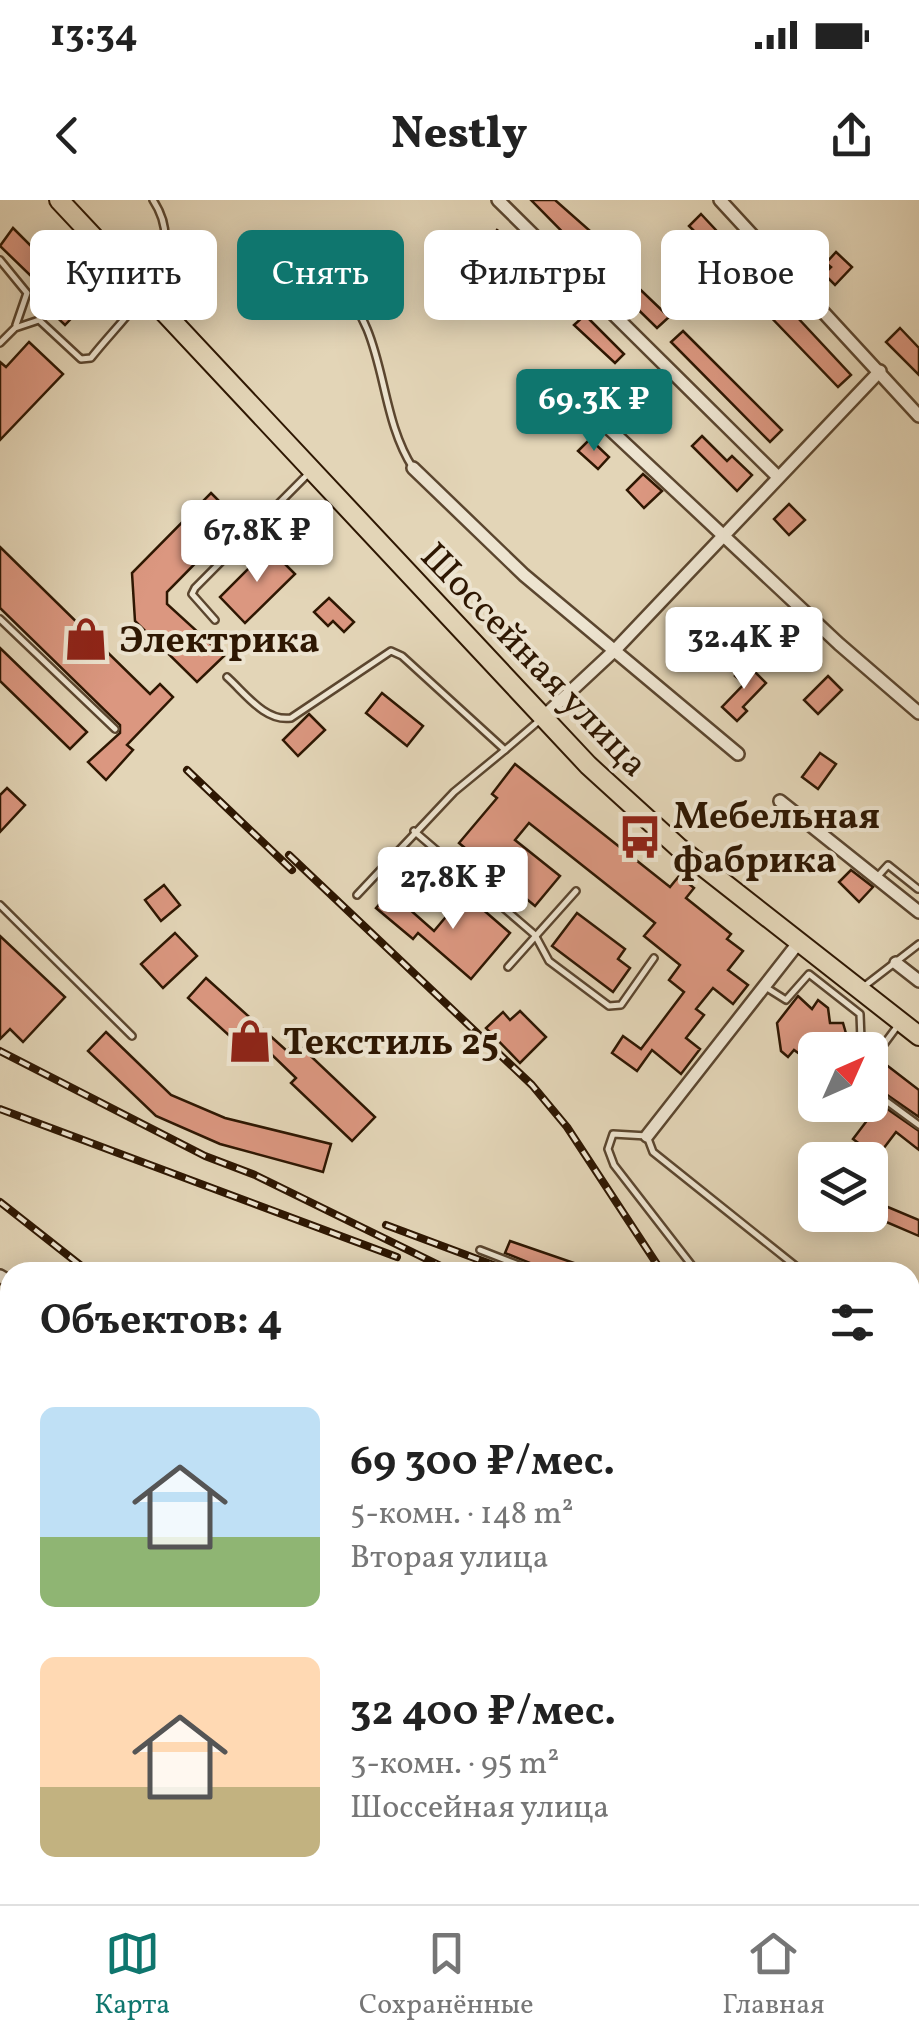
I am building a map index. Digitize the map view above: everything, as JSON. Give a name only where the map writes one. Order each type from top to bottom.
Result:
[{"type":"main road","name":"Шоссейная улица","points":[[59,200],[88,230]]},
{"type":"main road","name":"Шоссейная улица","points":[[173,320],[542,718],[678,847],[919,1036]]},
{"type":"street","points":[[498,200],[777,476]]},
{"type":"street","points":[[720,200],[919,416]]},
{"type":"street","points":[[542,718],[615,650],[880,371]]},
{"type":"street","points":[[601,421],[919,713]]},
{"type":"street","name":"Шоссейная улица","points":[[413,468],[524,575],[738,754]]},
{"type":"street","points":[[780,801],[919,912]]},
{"type":"street","points":[[647,1136],[799,942]]},
{"type":"street","points":[[896,963],[919,981]]},
{"type":"lane","points":[[152,200],[163,230]]},
{"type":"lane","points":[[0,260],[28,293],[15,328],[0,344]]},
{"type":"lane","points":[[15,328],[39,320],[86,361],[122,320]]},
{"type":"lane","points":[[365,320],[390,418],[413,468]]},
{"type":"lane","points":[[215,620],[192,594],[195,588],[311,470]]},
{"type":"lane","points":[[0,618],[115,729]]},
{"type":"lane","points":[[227,677],[264,711],[280,719],[291,718],[391,651],[402,656],[505,750]]},
{"type":"lane","points":[[357,896],[414,831],[542,718]]},
{"type":"lane","points":[[414,831],[535,934],[548,961],[615,1008],[654,958]]},
{"type":"lane","points":[[876,878],[888,865],[918,888]]},
{"type":"lane","points":[[508,967],[576,891]]},
{"type":"lane","points":[[0,905],[132,1036]]},
{"type":"lane","points":[[859,990],[919,944]]},
{"type":"lane","points":[[765,986],[786,1000],[809,974],[860,1014],[861,1032]]},
{"type":"lane","points":[[888,1039],[900,1022]]},
{"type":"lane","points":[[888,1102],[919,1125]]},
{"type":"lane","points":[[689,1262],[614,1165],[608,1139],[613,1134],[647,1136],[652,1152],[790,1262]]},
{"type":"lane","points":[[480,1250],[511,1262]]},
{"type":"building","points":[[531,200],[555,200],[589,230],[561,230]]},
{"type":"building","points":[[701,214],[716,230],[693,230],[689,226]]},
{"type":"building","points":[[13,228],[30,245],[30,275],[0,246]]},
{"type":"building","points":[[836,252],[852,267],[835,285],[829,279],[829,260]]},
{"type":"building","points":[[641,290],[661,309],[661,320],[666,320],[657,328],[641,312]]},
{"type":"building","points":[[580,320],[590,320],[624,354],[615,363],[574,325]]},
{"type":"building","points":[[774,320],[800,320],[851,375],[838,387]]},
{"type":"building","points":[[900,328],[919,348],[919,375],[886,342]]},
{"type":"building","points":[[683,331],[782,430],[770,442],[671,342]]},
{"type":"building","points":[[29,342],[63,374],[0,440],[0,362],[6,367]]},
{"type":"building","points":[[702,436],[727,461],[732,456],[752,475],[737,491],[692,446]]},
{"type":"building","points":[[590,439],[609,457],[598,469],[578,451]]},
{"type":"building","points":[[643,474],[662,491],[644,508],[627,490]]},
{"type":"building","points":[[211,493],[238,520],[167,592],[167,604],[224,656],[197,682],[135,621],[132,573]]},
{"type":"building","points":[[789,504],[805,520],[789,535],[774,519]]},
{"type":"building","points":[[0,547],[150,694],[160,684],[173,697],[127,745],[133,750],[106,780],[88,762],[120,733],[120,725],[0,608]]},
{"type":"building","points":[[269,548],[295,574],[245,623],[220,597]]},
{"type":"building","points":[[329,598],[354,622],[344,632],[333,621],[328,626],[314,612]]},
{"type":"building","points":[[779,612],[796,630],[782,644],[765,626]]},
{"type":"building","points":[[0,648],[87,732],[70,749],[0,681]]},
{"type":"building","points":[[747,664],[766,683],[743,707],[747,711],[737,721],[722,707],[744,684],[735,676]]},
{"type":"building","points":[[828,676],[842,690],[818,714],[804,700]]},
{"type":"building","points":[[382,693],[423,726],[407,746],[366,713]]},
{"type":"building","points":[[309,714],[325,730],[298,756],[283,740]]},
{"type":"building","points":[[820,753],[836,764],[818,789],[802,777]]},
{"type":"building","points":[[515,764],[670,887],[679,876],[694,888],[686,898],[731,934],[727,939],[743,951],[728,970],[748,985],[733,1004],[713,988],[696,1009],[704,1015],[686,1038],[700,1049],[681,1074],[652,1050],[637,1071],[612,1053],[623,1036],[641,1049],[684,992],[669,980],[680,965],[644,936],[655,923],[529,823],[515,840],[560,876],[535,906],[459,843],[497,798],[492,794]]},
{"type":"building","points":[[7,788],[25,805],[0,832],[0,795]]},
{"type":"building","points":[[851,870],[873,887],[859,902],[839,882]]},
{"type":"building","points":[[164,885],[180,905],[161,921],[145,900]]},
{"type":"building","points":[[390,892],[434,931],[465,894],[510,933],[471,979],[418,933],[413,939],[376,908]]},
{"type":"building","points":[[577,913],[625,949],[618,959],[630,968],[613,992],[552,946]]},
{"type":"building","points":[[175,933],[197,956],[163,988],[141,964]]},
{"type":"building","points":[[0,936],[65,997],[23,1042],[10,1029],[0,1039]]},
{"type":"building","points":[[206,978],[287,1051],[296,1042],[375,1117],[352,1141],[291,1083],[296,1078],[265,1048],[255,1059],[188,998]]},
{"type":"building","points":[[798,996],[812,1009],[818,1000],[828,1008],[830,1023],[843,1023],[846,1032],[798,1032],[798,1053],[794,1050],[788,1057],[781,1051],[777,1023]]},
{"type":"building","points":[[520,1011],[546,1037],[520,1063],[486,1028],[503,1012],[510,1020]]},
{"type":"building","points":[[106,1032],[171,1095],[225,1118],[331,1144],[323,1172],[220,1144],[156,1116],[88,1051]]},
{"type":"building","points":[[888,1066],[919,1090],[919,1117],[888,1095]]},
{"type":"building","points":[[888,1109],[919,1131],[919,1150],[896,1132],[888,1143],[853,1139],[866,1122],[888,1122]]},
{"type":"building","points":[[888,1207],[919,1220],[919,1236],[888,1223]]},
{"type":"building","points":[[510,1241],[571,1262],[527,1262],[505,1253]]},
{"type":"railway","points":[[187,770],[292,870]]},
{"type":"railway","points":[[289,855],[532,1085],[567,1127],[655,1262]]},
{"type":"railway","points":[[0,1051],[205,1156],[255,1175],[433,1262]]},
{"type":"railway","points":[[0,1109],[397,1257]]},
{"type":"railway","points":[[0,1202],[76,1262]]},
{"type":"railway","points":[[386,1225],[485,1262]]},
{"type":"place","name":"Электрика","points":[[86,639]]},
{"type":"place","name":"Мебельная фабрика","points":[[640,837]]},
{"type":"place","name":"Текстиль 25","points":[[250,1041]]}]
